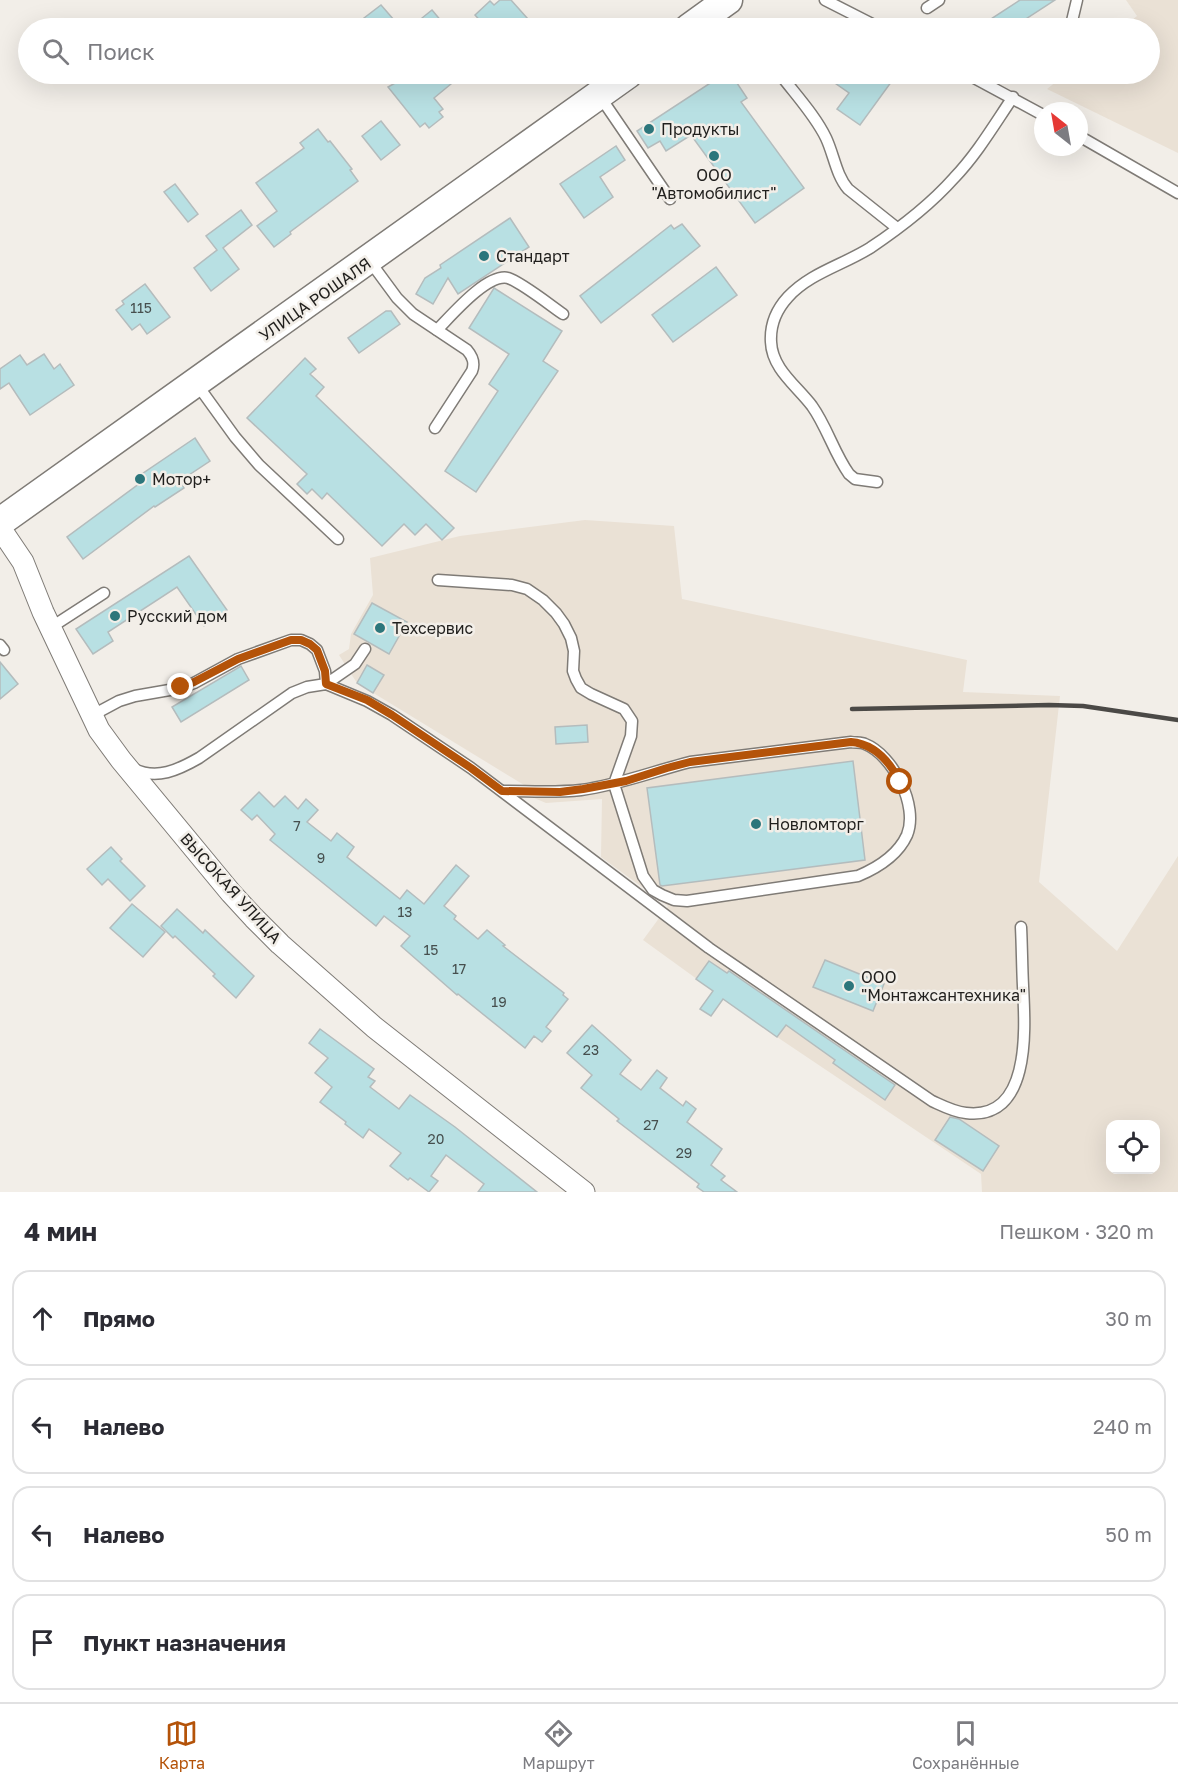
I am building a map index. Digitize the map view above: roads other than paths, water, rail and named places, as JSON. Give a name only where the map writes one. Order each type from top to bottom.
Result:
[{"type":"main road","points":[[703,18],[728,0]]},
{"type":"main road","name":"УЛИЦА РОШАЛЯ","points":[[0,522],[614,84]]},
{"type":"street","name":"ВЫСОКАЯ УЛИЦА","points":[[0,528],[22,562],[91,716],[109,745],[231,893],[280,944],[374,1027],[584,1192]]},
{"type":"lane","points":[[825,0],[860,18]]},
{"type":"lane","points":[[927,8],[939,0]]},
{"type":"lane","points":[[1073,18],[1077,0]]},
{"type":"lane","points":[[788,84],[826,137],[843,182],[853,193],[897,228]]},
{"type":"lane","points":[[987,84],[1034,110]]},
{"type":"lane","points":[[599,95],[670,199]]},
{"type":"lane","points":[[877,482],[855,478],[845,468],[813,408],[779,367],[771,342],[771,330],[775,316],[783,303],[800,286],[870,248],[932,200],[955,178],[979,148],[1013,97]]},
{"type":"lane","points":[[1088,141],[1178,193]]},
{"type":"lane","points":[[369,260],[404,306],[471,355],[474,365],[472,372],[435,428]]},
{"type":"lane","points":[[437,330],[487,284],[501,277],[514,281],[563,315]]},
{"type":"lane","points":[[196,383],[235,437],[259,465],[338,539]]},
{"type":"lane","points":[[438,580],[512,585],[527,589],[543,600],[564,624],[574,651],[573,671],[581,687],[624,709],[632,721],[630,736],[614,784],[643,876],[653,890],[662,896],[687,901],[858,876],[880,865],[894,853],[907,834],[910,823],[910,811],[895,771],[876,751],[864,743],[851,742],[690,762],[614,784],[560,792],[502,791]]},
{"type":"lane","points":[[50,628],[104,593]]},
{"type":"lane","points":[[91,716],[119,701],[181,687],[238,659],[291,640],[301,640],[317,650],[325,671],[326,684]]},
{"type":"lane","points":[[121,760],[135,770],[146,774],[158,775],[183,767],[292,693],[307,687],[326,684],[355,664],[365,649]]},
{"type":"lane","points":[[326,684],[367,700],[471,768],[709,948],[932,1101],[950,1109],[978,1114],[990,1111],[1002,1103],[1018,1078],[1023,1060],[1025,1023],[1021,927]]},
{"type":"railway","points":[[852,709],[1083,706],[1178,720]]},
{"type":"place","name":"Продукты","points":[[649,129]]},
{"type":"place","name":"ООО \"Автомобилист\"","points":[[714,156]]},
{"type":"place","name":"Стандарт","points":[[484,256]]},
{"type":"place","name":"Мотор+","points":[[140,479]]},
{"type":"place","name":"Русский дом","points":[[115,616]]},
{"type":"place","name":"Техсервис","points":[[380,628]]},
{"type":"place","name":"Новломторг","points":[[756,824]]},
{"type":"place","name":"ООО \"Монтажсантехника\"","points":[[849,986]]}]
